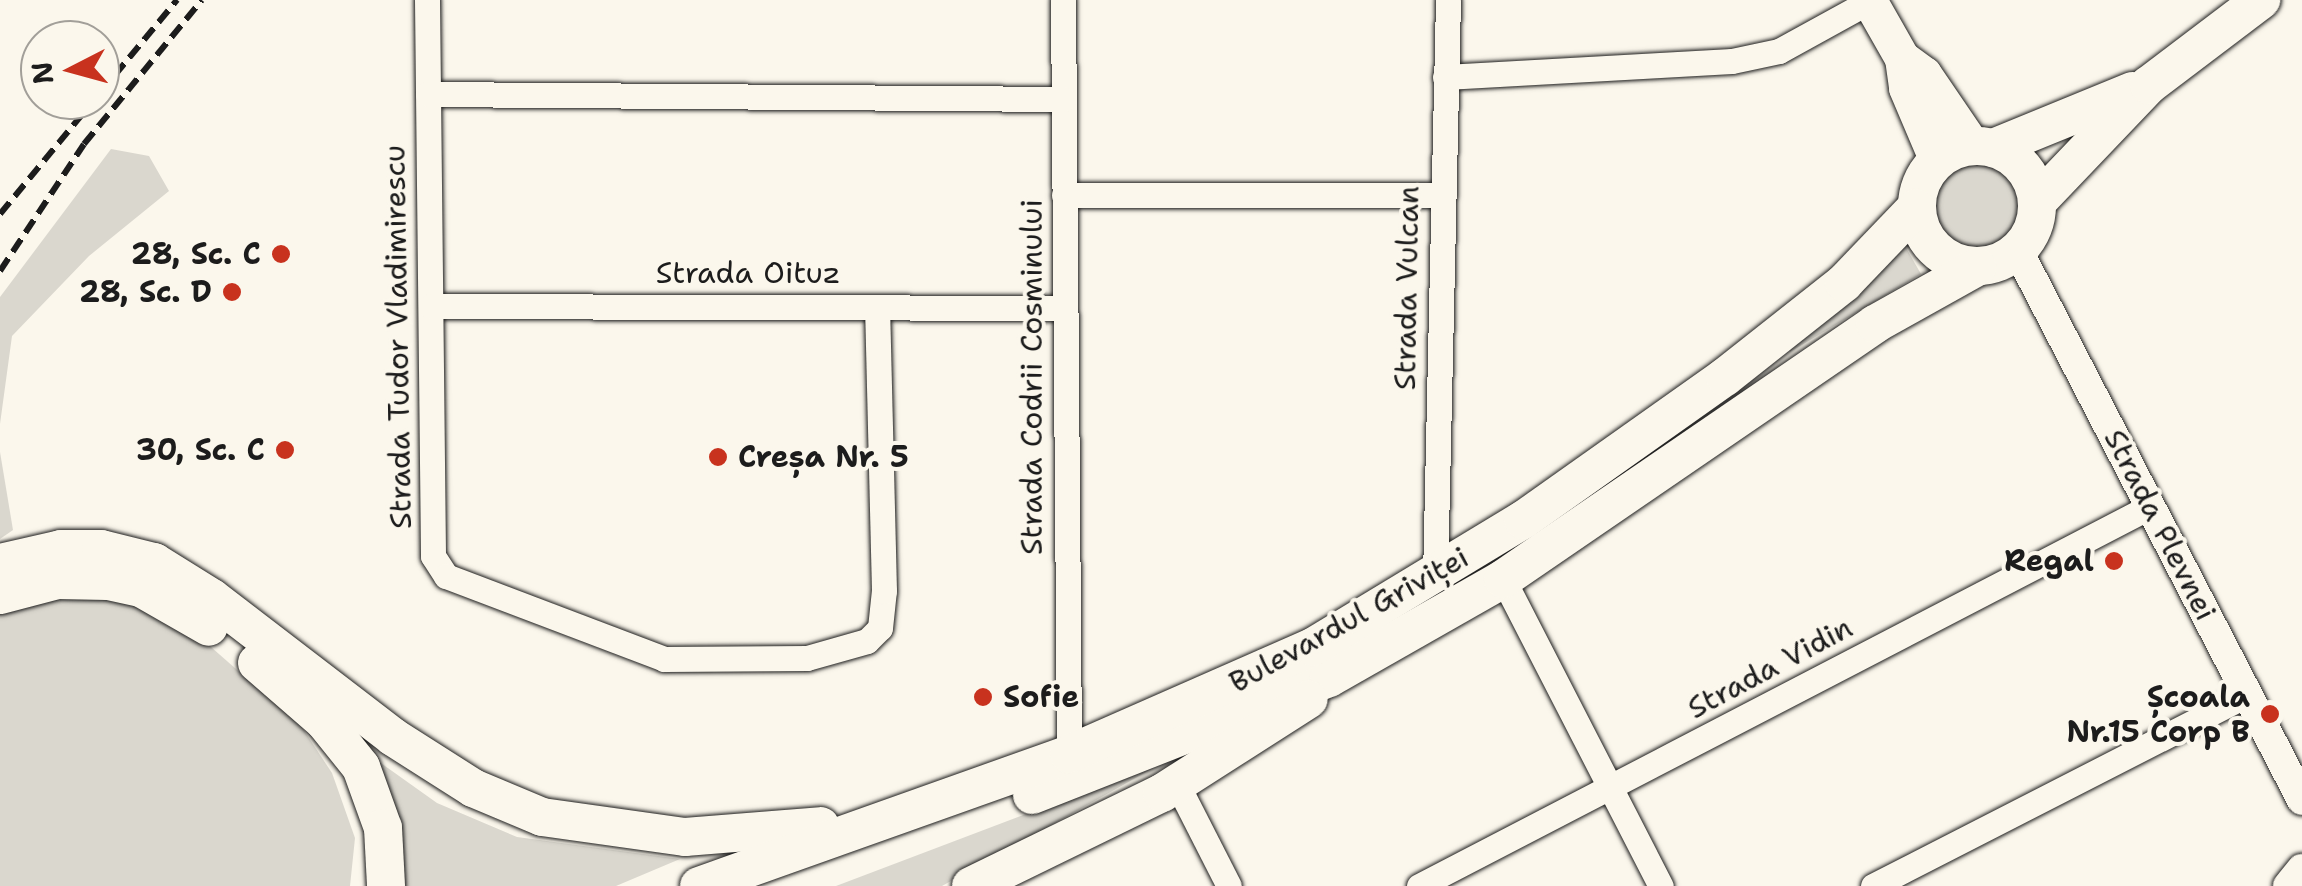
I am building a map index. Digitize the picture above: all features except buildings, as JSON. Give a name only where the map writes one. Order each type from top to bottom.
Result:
[{"type":"main road","points":[[1869,0],[1902,58],[1906,88],[1937,161]]},
{"type":"main road","points":[[2037,202],[2149,85],[2261,0]]},
{"type":"main road","points":[[1902,58],[1924,74],[1983,147],[2024,168],[2037,202],[2032,230],[2018,251],[1976,267],[1941,255],[1920,226],[1916,208],[1921,182],[1937,161],[1983,147],[2149,85]]},
{"type":"main road","name":"Bulevardul Griviței","points":[[698,886],[1070,754],[1296,655],[1435,578],[1774,341],[1844,283],[1916,208]]},
{"type":"main road","name":"Bulevardul Griviței","points":[[774,886],[1138,758],[1329,678],[1504,578],[1874,324],[1976,267]]},
{"type":"main road","points":[[0,563],[61,549],[101,549],[154,562],[212,598],[394,737],[473,788],[542,817],[649,834],[738,836],[922,808]]},
{"type":"main road","points":[[0,595],[58,580],[108,581],[141,588],[216,631],[324,721],[360,767],[383,828],[386,886]]},
{"type":"main road","name":"Bulevardul Griviței","points":[[971,886],[1177,784],[1288,716],[1329,678]]},
{"type":"street","name":"Strada Tudor Vladimirescu","points":[[427,0],[433,556],[446,576],[634,652],[724,663],[844,652],[880,628],[877,307]]},
{"type":"street","name":"Strada Codrii Cosminului","points":[[1062,0],[1070,754]]},
{"type":"street","name":"Strada Vulcan","points":[[1435,578],[1448,0]]},
{"type":"street","points":[[1446,77],[1732,60],[1779,51],[1869,0]]},
{"type":"street","points":[[428,94],[1063,99]]},
{"type":"street","points":[[1064,194],[1441,195]]},
{"type":"street","name":"Strada Plevnei","points":[[2018,251],[2302,800]]},
{"type":"street","name":"Strada Oituz","points":[[431,306],[1064,308]]},
{"type":"street","name":"Strada Vidin","points":[[1419,886],[2150,506]]},
{"type":"street","points":[[1504,578],[1661,886]]},
{"type":"street","points":[[1874,886],[2246,694]]},
{"type":"street","points":[[1177,784],[1229,886]]},
{"type":"street","points":[[2288,886],[2302,869]]},
{"type":"shaded area","points":[[111,149],[149,156],[169,191],[89,256],[12,336],[0,424],[0,297]]},
{"type":"shaded area","points":[[1977,159],[1995,163],[2010,173],[2020,188],[2024,206],[2020,224],[2010,239],[1995,249],[1977,253],[1959,249],[1944,239],[1934,224],[1930,206],[1934,188],[1944,173],[1959,163]]},
{"type":"shaded area","points":[[1905,246],[1921,274],[1790,352],[1786,345]]},
{"type":"shaded area","points":[[0,452],[13,530],[0,539]]},
{"type":"shaded area","points":[[102,590],[203,640],[301,726],[332,773],[355,838],[350,886],[0,886],[0,612]]},
{"type":"shaded area","points":[[378,761],[437,803],[517,837],[680,859],[616,886],[391,886]]},
{"type":"shaded area","points":[[1166,761],[942,886],[836,886]]},
{"type":"railway","points":[[120,69],[177,0]]},
{"type":"railway","points":[[0,271],[84,144],[202,0]]},
{"type":"railway","points":[[0,214],[78,120]]},
{"type":"place","name":"28, Sc. C","points":[[281,254]]},
{"type":"place","name":"28, Sc. D","points":[[232,292]]},
{"type":"place","name":"30, Sc. C","points":[[285,450]]},
{"type":"place","name":"Creșa Nr. 5","points":[[718,457]]},
{"type":"place","name":"Regal","points":[[2114,561]]},
{"type":"place","name":"Sofie","points":[[983,697]]},
{"type":"place","name":"Școala Nr.15 Corp B","points":[[2270,714]]}]
